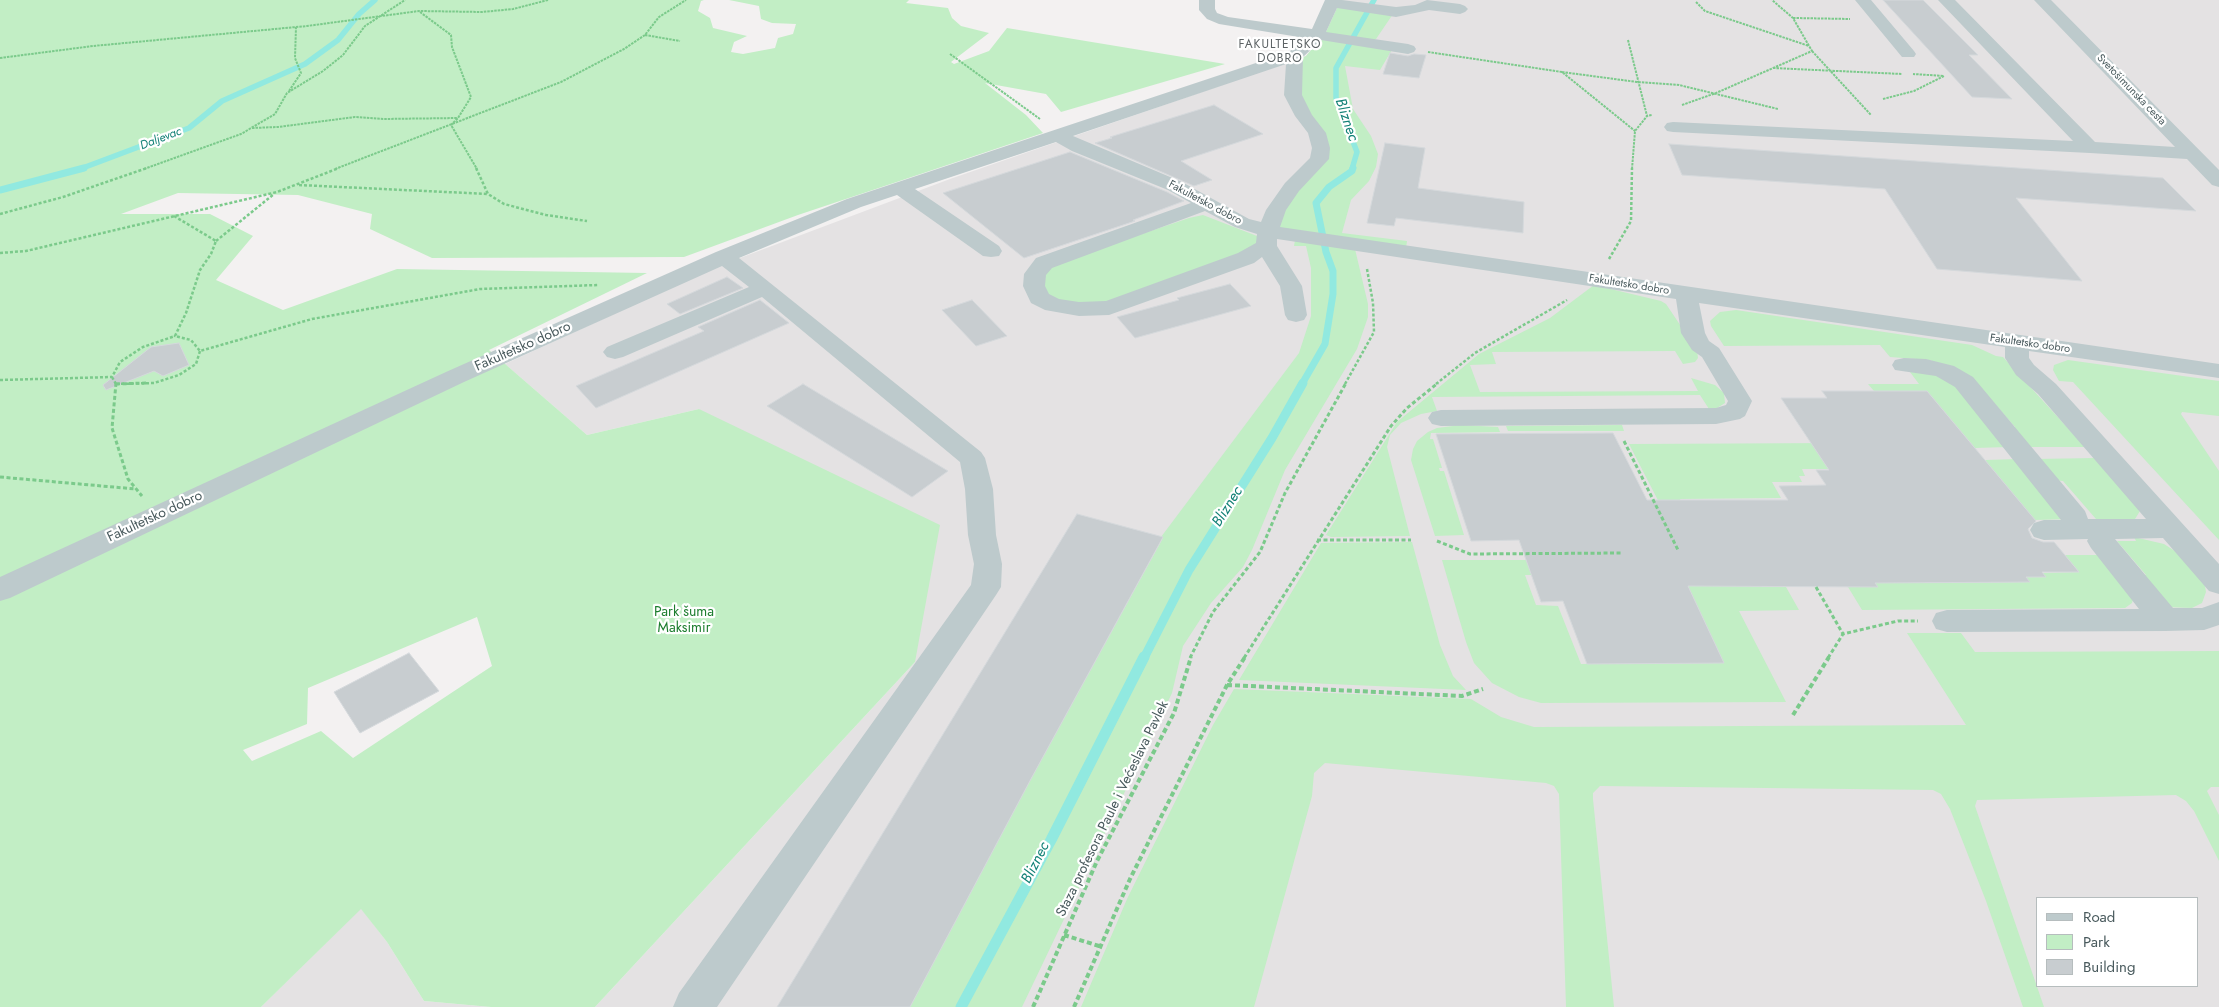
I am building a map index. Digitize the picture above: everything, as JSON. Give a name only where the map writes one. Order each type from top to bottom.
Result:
[{"type":"street","points":[[1207,0],[1207,10],[1212,16],[1225,21],[1408,49]]},
{"type":"street","points":[[1862,0],[1908,54]]},
{"type":"street","name":"Svetošimunska cesta","points":[[2042,0],[2219,180]]},
{"type":"street","points":[[1332,2],[1381,11],[1402,12],[1427,5],[1460,9]]},
{"type":"street","name":"Fakultetsko dobro","points":[[0,590],[455,377],[724,257],[854,203],[1295,56],[1325,36],[1332,2]]},
{"type":"street","points":[[1939,3],[2090,146]]},
{"type":"street","points":[[1939,3],[1945,20]]},
{"type":"street","points":[[1206,204],[1044,263],[1035,274],[1034,286],[1039,298],[1053,304],[1079,309],[1109,308],[1246,258],[1267,239],[1276,210],[1292,187],[1319,159],[1321,148],[1317,133],[1304,116],[1293,95],[1295,56]]},
{"type":"street","points":[[1673,127],[2090,146],[2192,154]]},
{"type":"street","name":"Fakultetsko dobro","points":[[1059,136],[1079,147],[1167,183],[1267,239],[1296,235],[1686,294],[2219,371]]},
{"type":"street","points":[[900,188],[991,251]]},
{"type":"street","points":[[1267,239],[1291,286],[1296,315]]},
{"type":"street","points":[[693,1007],[986,587],[988,564],[982,535],[979,488],[972,458],[765,288],[724,257]]},
{"type":"street","points":[[615,352],[765,288]]},
{"type":"street","points":[[1441,418],[1724,416],[1736,410],[1740,401],[1711,353],[1700,345],[1693,333],[1686,294]]},
{"type":"street","points":[[2017,342],[2016,358],[2025,370],[2047,388],[2219,583]]},
{"type":"street","points":[[1904,365],[1926,366],[1945,371],[1964,382],[2075,518]]},
{"type":"street","points":[[2044,530],[2170,528]]},
{"type":"street","points":[[2101,541],[2166,620]]},
{"type":"street","points":[[1947,621],[2204,619],[2219,613]]},
{"type":"path","points":[[287,93],[323,71],[343,55],[365,26],[405,0]]},
{"type":"path","points":[[0,58],[93,46],[296,26],[419,11],[482,12],[513,9],[548,0]]},
{"type":"path","points":[[0,253],[26,251],[277,192],[296,185],[561,82],[624,49],[645,35],[659,17],[686,0]]},
{"type":"path","points":[[1696,2],[1705,11],[1809,46]]},
{"type":"path","points":[[419,11],[451,35],[452,47],[471,97],[458,118],[450,125]]},
{"type":"path","points":[[0,214],[63,197],[241,134],[275,114],[296,82],[300,71],[297,67],[296,26]]},
{"type":"path","points":[[645,35],[680,41]]},
{"type":"path","points":[[1628,40],[1647,116]]},
{"type":"path","points":[[1408,49],[1637,82],[1679,85],[1780,110]]},
{"type":"path","points":[[1812,51],[1890,138]]},
{"type":"path","points":[[950,54],[1043,121],[1059,136]]},
{"type":"path","points":[[1773,68],[1944,76],[1914,91],[1883,99]]},
{"type":"path","points":[[1562,72],[1634,131]]},
{"type":"path","points":[[251,128],[278,127],[355,117],[383,119],[458,118]]},
{"type":"path","points":[[450,125],[479,174],[488,194]]},
{"type":"path","points":[[296,185],[488,194],[504,204],[546,216],[587,221]]},
{"type":"path","points":[[175,336],[180,320],[186,313],[200,270],[211,254],[216,242],[277,192]]},
{"type":"path","points":[[173,216],[216,242]]},
{"type":"path","name":"Staza profesora Paule i Većeslava Pavlek","points":[[1033,1007],[1097,861],[1174,712],[1192,653],[1213,612],[1260,552],[1285,493],[1374,332],[1373,303],[1364,246]]},
{"type":"path","points":[[200,351],[312,319],[480,289],[602,285]]},
{"type":"path","points":[[1074,1007],[1099,946],[1138,862],[1227,685],[1317,540],[1391,426],[1407,408],[1475,354],[1571,297]]},
{"type":"path","points":[[112,377],[120,362],[142,347],[175,336],[191,340],[200,351]]},
{"type":"path","points":[[116,384],[154,383],[179,375],[196,364],[200,351]]},
{"type":"path","points":[[0,380],[112,377]]},
{"type":"path","points":[[112,377],[116,384],[112,428],[128,479],[157,516]]},
{"type":"path","points":[[1624,441],[1678,550]]},
{"type":"path","points":[[0,477],[137,490]]},
{"type":"path","points":[[1317,540],[1411,540]]},
{"type":"path","points":[[1437,541],[1470,554],[1622,553]]},
{"type":"path","points":[[1816,587],[1843,634]]},
{"type":"path","points":[[1793,715],[1843,634],[1898,621],[1947,621]]},
{"type":"path","points":[[1227,685],[1462,696],[1483,689]]},
{"type":"path","points":[[1064,935],[1099,946]]},
{"type":"shaded area","points":[[1340,0],[2219,0],[2219,1007],[595,1007],[915,662],[699,409],[587,435],[505,364],[716,267],[950,179],[1306,56],[1327,31]]},
{"type":"shaded area","points":[[361,908],[387,942],[424,1001],[491,1007],[261,1007]]},
{"type":"green space","name":"Park šuma Maksimir","points":[[0,0],[704,0],[701,1],[698,11],[710,18],[713,28],[747,36],[734,42],[731,52],[743,54],[775,48],[778,38],[793,34],[796,24],[772,23],[761,19],[759,6],[729,0],[909,0],[906,3],[948,8],[952,18],[961,26],[989,33],[951,62],[954,64],[989,51],[1007,28],[1225,64],[1061,112],[1046,94],[985,83],[1026,115],[1043,133],[798,215],[684,257],[432,258],[370,229],[372,214],[298,195],[178,193],[121,214],[210,214],[253,236],[216,280],[283,310],[397,269],[647,273],[489,350],[587,435],[699,409],[940,525],[915,662],[595,1007],[491,1007],[424,1001],[387,942],[361,909],[261,1007],[0,1007]],"holes":[[[477,617],[492,666],[353,758],[321,731],[252,761],[243,750],[307,724],[308,688]]]},
{"type":"green space","points":[[1338,6],[1393,14],[1376,39],[1372,41],[1325,34]]},
{"type":"green space","points":[[1320,39],[1393,48],[1380,70],[1345,66],[1353,109],[1371,136],[1378,154],[1376,167],[1369,181],[1351,200],[1342,233],[1407,241],[1406,248],[1276,229],[1282,208],[1323,160],[1299,101],[1301,58],[1306,56]]},
{"type":"green space","points":[[1203,215],[1257,236],[1260,243],[1254,249],[1108,302],[1082,303],[1061,301],[1046,295],[1042,274],[1053,264]]},
{"type":"green space","points":[[1295,240],[1355,249],[1368,304],[1368,317],[1357,349],[1285,470],[1252,550],[1243,567],[1211,603],[1183,646],[1172,693],[1022,1007],[910,1007],[1032,777],[1163,538],[1161,537],[1299,353],[1311,316],[1311,268],[1306,246],[1294,246]]},
{"type":"green space","points":[[1594,285],[1661,301],[1666,304],[1697,350],[1698,358],[1695,362],[1683,364],[1675,351],[1492,352],[1496,364],[1470,365],[1480,392],[1698,391],[1691,378],[1715,385],[1724,393],[1725,403],[1717,408],[1709,409],[1700,395],[1432,397],[1437,411],[1421,414],[1401,423],[1390,435],[1387,447],[1410,536],[1331,537],[1326,535],[1397,422],[1479,354],[1550,318]]},
{"type":"green space","points":[[1736,310],[1972,345],[1996,356],[2003,357],[2085,447],[2024,447],[2007,427],[2015,427],[1975,381],[1930,360],[1890,357],[1880,345],[1724,346],[1711,326],[1710,321],[1720,312]]},
{"type":"green space","points":[[2068,360],[2219,381],[2219,416],[2182,412],[2181,414],[2219,471],[2219,540],[2073,382],[2059,381],[2053,370],[2054,365]]},
{"type":"green space","points":[[1910,372],[1933,373],[1955,385],[2008,447],[1975,448],[1927,391],[1874,391],[1868,384],[1919,384]]},
{"type":"green space","points":[[1461,425],[1498,427],[1500,432],[1431,433],[1430,439],[1433,439],[1442,468],[1439,468],[1440,471],[1444,471],[1464,535],[1435,536],[1411,460],[1413,449],[1417,441],[1428,432],[1437,428]]},
{"type":"green space","points":[[1622,425],[1624,431],[1508,431],[1506,426]]},
{"type":"green space","points":[[1838,443],[1846,469],[1802,469],[1805,476],[1799,476],[1802,482],[1772,482],[1781,498],[1680,499],[1704,544],[1681,545],[1629,444]]},
{"type":"green space","points":[[2095,458],[2140,511],[2135,519],[2130,521],[2096,519],[2063,481],[2053,480],[2035,459]]},
{"type":"green space","points":[[2018,459],[2071,519],[2035,520],[1985,460]]},
{"type":"green space","points":[[2134,537],[2164,544],[2181,555],[2205,586],[2206,592],[2202,603],[2192,608],[2164,607],[2137,575],[2146,575],[2117,541],[2136,541]]},
{"type":"green space","points":[[1412,542],[1440,645],[1453,676],[1466,690],[1239,680],[1321,543]]},
{"type":"green space","points":[[2065,555],[2101,555],[2133,599],[2132,603],[2125,608],[1862,610],[1848,587],[1878,587],[1871,577],[1921,577],[1925,583],[2029,582],[2026,577],[2042,573],[2079,572]]},
{"type":"green space","points":[[1442,560],[1541,560],[1546,575],[1525,575],[1536,605],[1558,606],[1581,664],[1724,663],[1679,567],[1755,576],[1762,587],[1786,587],[1799,610],[1739,611],[1786,702],[1541,703],[1519,697],[1492,683],[1474,663]]},
{"type":"green space","points":[[1907,633],[1961,633],[1975,652],[2219,651],[2219,787],[2211,787],[2207,791],[2219,815],[2219,861],[2194,811],[2186,801],[2176,795],[1977,800],[1975,806],[2044,1007],[2023,1007],[1986,901],[1950,809],[1941,794],[1933,790],[1600,786],[1593,793],[1593,799],[1614,1007],[1566,1007],[1559,794],[1554,786],[1546,783],[1325,763],[1314,773],[1312,796],[1254,1007],[1081,1007],[1127,899],[1213,725],[1234,689],[1471,699],[1501,717],[1534,727],[1966,725]]},
{"type":"building","points":[[1883,0],[1923,0],[1978,55],[1969,55],[2012,99],[1972,97]]},
{"type":"building","points":[[1390,53],[1408,56],[1414,54],[1426,55],[1419,78],[1383,74]]},
{"type":"building","points":[[1214,105],[1263,134],[1181,161],[1212,180],[1194,186],[1095,143],[1112,138],[1110,137]]},
{"type":"building","points":[[1385,143],[1425,148],[1418,188],[1524,202],[1523,233],[1396,218],[1394,226],[1367,223]]},
{"type":"building","points":[[1669,144],[2163,178],[2196,211],[2016,198],[2082,281],[1937,269],[1885,189],[1682,175]]},
{"type":"building","points":[[1070,152],[1167,192],[1184,201],[1133,220],[1135,221],[1024,258],[943,193]]},
{"type":"building","points":[[727,277],[743,288],[680,314],[667,304]]},
{"type":"building","points":[[1230,284],[1251,306],[1135,338],[1117,317],[1179,300],[1177,298]]},
{"type":"building","points":[[760,300],[789,323],[596,408],[576,386],[704,331],[698,327]]},
{"type":"building","points":[[972,300],[1007,336],[976,346],[942,310]]},
{"type":"building","points":[[179,343],[189,365],[163,376],[154,371],[106,390],[103,385],[151,347]]},
{"type":"building","points":[[803,384],[948,471],[912,497],[767,406]]},
{"type":"building","points":[[1822,391],[1927,391],[2036,521],[2028,529],[2032,538],[2043,542],[2054,542],[2079,572],[2042,572],[2046,577],[2026,577],[2030,582],[1875,583],[1878,587],[1688,586],[1724,663],[1587,664],[1563,601],[1541,602],[1519,540],[1471,541],[1436,434],[1613,433],[1647,500],[1788,500],[1779,486],[1826,485],[1816,470],[1829,470],[1781,398],[1827,398]]},
{"type":"building","points":[[1077,514],[1163,537],[1032,777],[910,1007],[777,1007]]},
{"type":"building","points":[[409,653],[439,691],[360,733],[334,692]]},
{"type":"waterway","name":"Daljevac","points":[[80,169],[189,128],[222,101],[305,64],[338,40],[359,14],[375,0]]},
{"type":"waterway","name":"Bliznec","points":[[1352,169],[1357,152],[1336,98],[1336,68],[1374,0]]},
{"type":"waterway","name":"Daljevac","points":[[0,190],[84,168]]},
{"type":"waterway","name":"Bliznec","points":[[1302,384],[1325,344],[1333,294],[1333,271],[1326,252],[1316,203],[1329,187],[1352,171],[1353,168]]},
{"type":"waterway","name":"Bliznec","points":[[1144,658],[1189,570],[1272,438],[1303,383]]},
{"type":"waterway","name":"Bliznec","points":[[961,1007],[1051,840],[1144,657]]},
{"type":"district","name":"FAKULTETSKO DOBRO","points":[[1280,52]]}]
